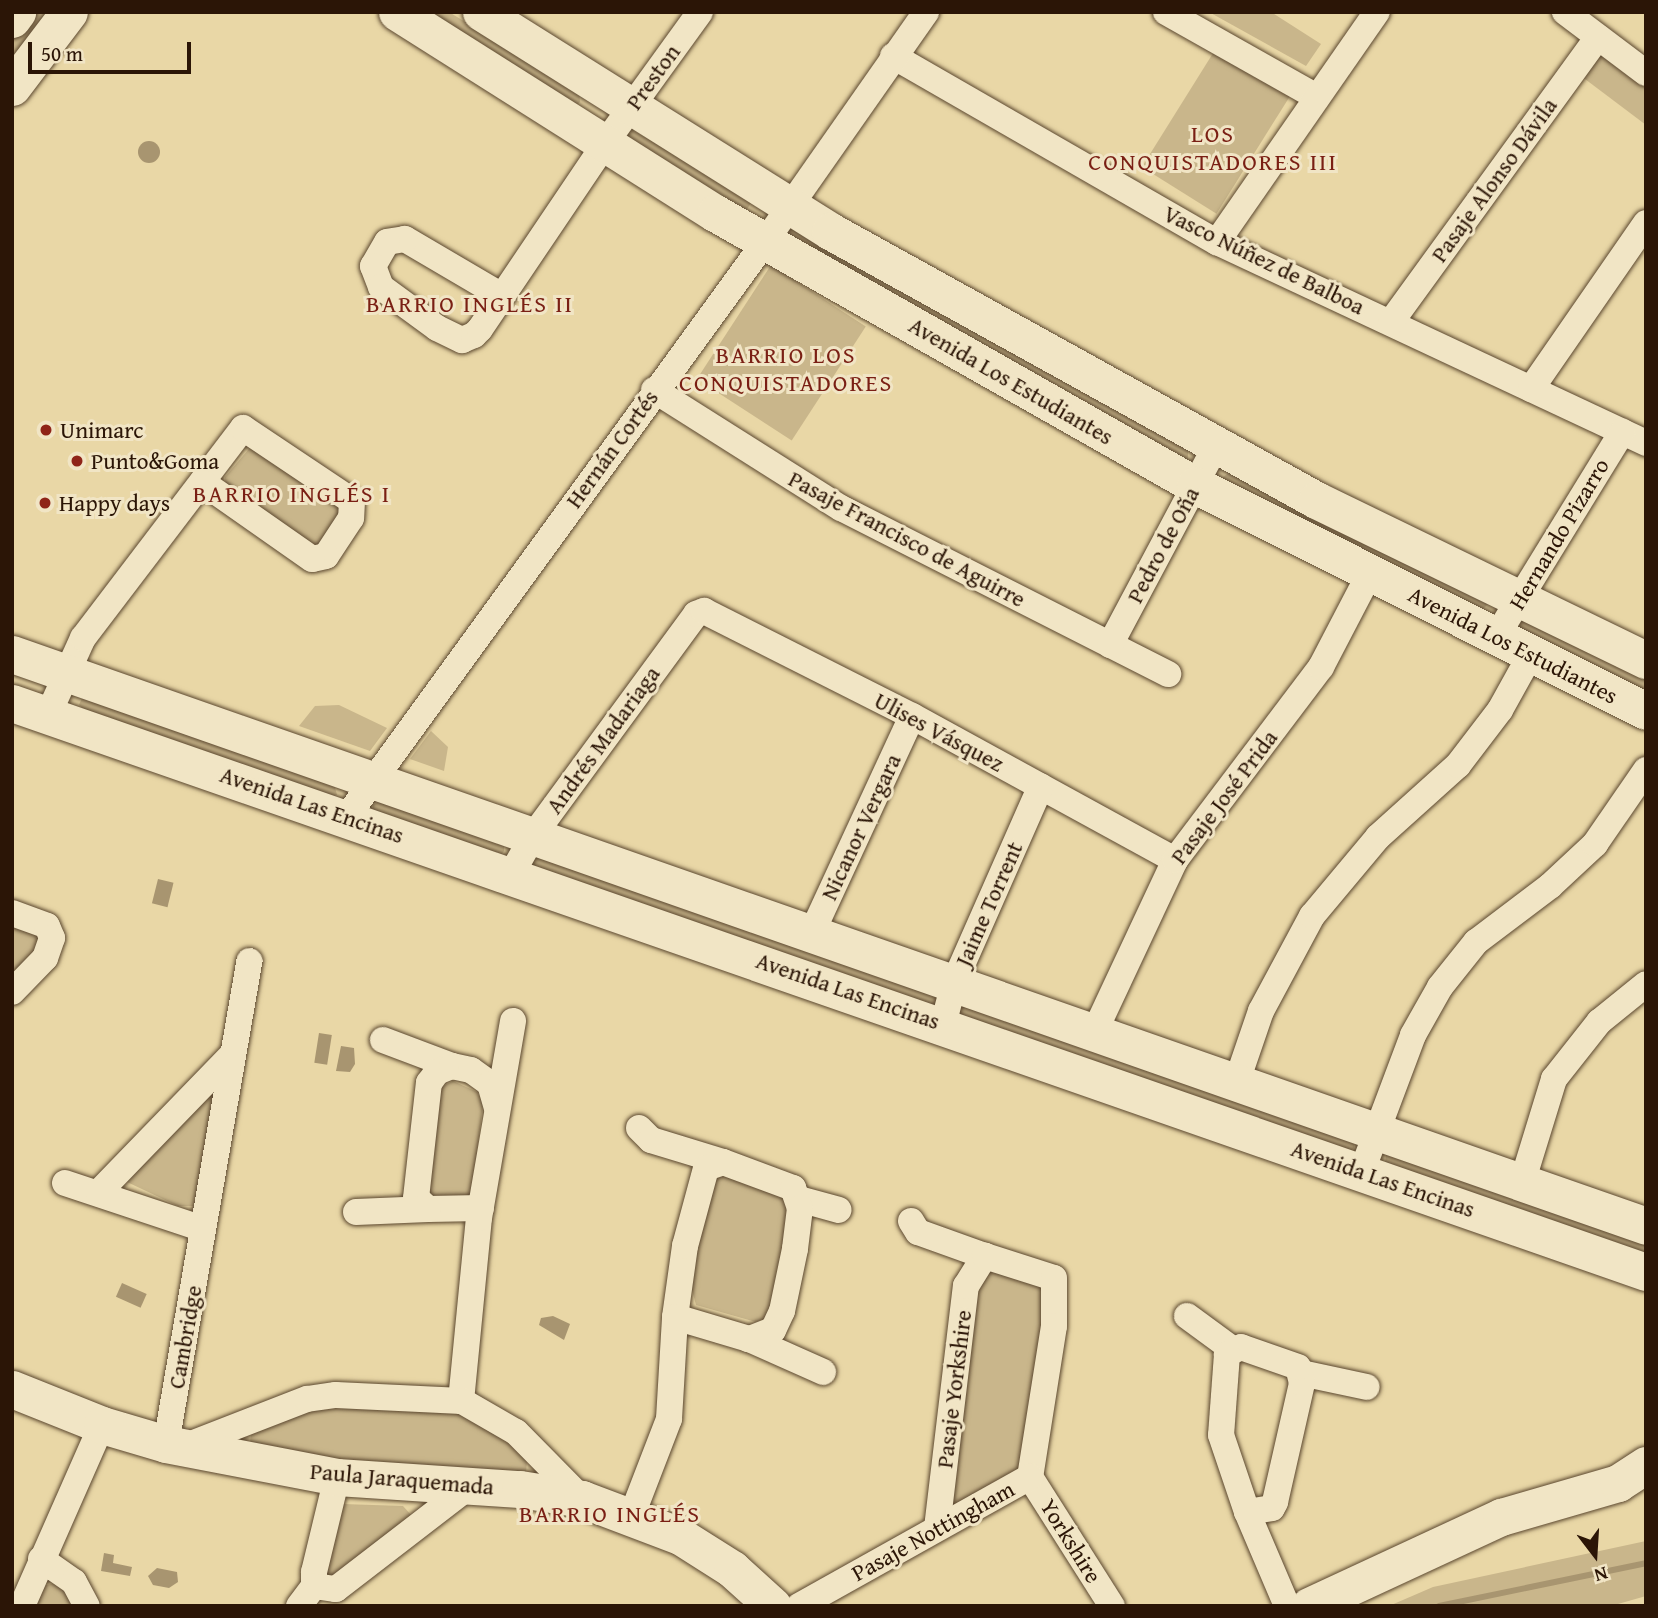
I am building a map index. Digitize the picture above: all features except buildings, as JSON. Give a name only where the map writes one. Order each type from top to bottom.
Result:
[{"type":"street","points":[[12,19],[17,12]]},
{"type":"street","points":[[12,87],[69,12]]},
{"type":"street","name":"Avenida Los Estudiantes","points":[[397,12],[765,242],[1195,485],[1646,711]]},
{"type":"street","name":"Avenida Los Estudiantes","points":[[481,12],[788,208],[1315,500],[1646,660]]},
{"type":"street","name":"Preston","points":[[502,296],[405,239],[387,242],[373,266],[381,287],[449,336],[462,340],[480,329],[606,142],[700,12]]},
{"type":"street","name":"Hernán Cortés","points":[[346,818],[654,390],[765,242],[926,12]]},
{"type":"street","points":[[1166,12],[1317,97]]},
{"type":"street","points":[[1217,242],[1377,12]]},
{"type":"street","points":[[1565,12],[1646,73]]},
{"type":"street","name":"Pasaje Alonso Dávila","points":[[1391,323],[1598,37]]},
{"type":"street","name":"Vasco Núñez de Balboa","points":[[893,56],[1217,242],[1646,443]]},
{"type":"street","points":[[1531,389],[1646,223]]},
{"type":"street","name":"Pasaje Francisco de Aguirre","points":[[654,390],[841,509],[1168,674]]},
{"type":"street","points":[[48,715],[83,638],[243,428],[352,501],[351,518],[326,556],[312,559],[202,482]]},
{"type":"street","name":"Hernando Pizarro","points":[[1496,636],[1622,432]]},
{"type":"street","name":"Pedro de Oña","points":[[1110,645],[1216,446]]},
{"type":"street","name":"Pasaje José Prida","points":[[1095,1031],[1175,860],[1321,667],[1370,573]]},
{"type":"street","name":"Ulises Vásquez","points":[[700,611],[912,716],[1175,860]]},
{"type":"street","name":"Andrés Madariaga","points":[[512,873],[533,836],[700,611]]},
{"type":"street","name":"Avenida Las Encinas","points":[[12,654],[371,782],[533,836],[810,937],[1095,1031],[1646,1226]]},
{"type":"street","points":[[1237,1081],[1266,1000],[1312,916],[1378,838],[1458,765],[1500,710],[1531,654]]},
{"type":"street","name":"Avenida Las Encinas","points":[[12,703],[512,873],[1646,1272]]},
{"type":"street","name":"Nicanor Vergara","points":[[810,937],[912,716]]},
{"type":"street","points":[[1362,1171],[1413,1035],[1457,963],[1499,922],[1550,886],[1588,851],[1619,814],[1646,770]]},
{"type":"street","name":"Jaime Torrent","points":[[943,1025],[954,983],[1041,786]]},
{"type":"street","points":[[12,913],[47,926],[52,939],[45,958],[12,992]]},
{"type":"street","name":"Cambridge","points":[[175,1446],[203,1229],[230,1057],[249,961]]},
{"type":"street","points":[[1522,1183],[1554,1079],[1599,1022],[1646,984]]},
{"type":"street","points":[[461,1401],[481,1208],[513,1021]]},
{"type":"street","points":[[383,1040],[483,1076],[490,1084],[497,1108]]},
{"type":"street","points":[[99,1192],[230,1057]]},
{"type":"street","points":[[428,1209],[419,1205],[415,1187],[426,1091],[437,1072],[452,1066]]},
{"type":"street","points":[[639,1128],[651,1140],[779,1180],[793,1188],[799,1199],[794,1249],[778,1324],[765,1335],[749,1339]]},
{"type":"street","points":[[632,1515],[669,1419],[675,1317],[685,1246],[699,1185],[706,1168],[723,1162]]},
{"type":"street","points":[[65,1183],[99,1192],[203,1229]]},
{"type":"street","points":[[799,1199],[839,1210]]},
{"type":"street","points":[[356,1212],[481,1208]]},
{"type":"street","points":[[911,1221],[918,1232],[1054,1278],[1054,1326],[1030,1477]]},
{"type":"street","name":"Pasaje Yorkshire","points":[[937,1528],[966,1286],[985,1256]]},
{"type":"street","points":[[1187,1316],[1232,1349],[1241,1347],[1292,1364],[1301,1373],[1367,1387]]},
{"type":"street","points":[[675,1317],[749,1339],[823,1372]]},
{"type":"street","points":[[1232,1349],[1225,1364],[1221,1435],[1247,1512],[1287,1606]]},
{"type":"street","points":[[1247,1512],[1272,1508],[1275,1502],[1301,1373]]},
{"type":"street","name":"Paula Jaraquemada","points":[[12,1389],[102,1425],[175,1446],[337,1477],[471,1485],[582,1499],[632,1515],[703,1549],[773,1606]]},
{"type":"street","points":[[175,1446],[307,1399],[336,1395],[461,1401],[516,1432],[582,1499]]},
{"type":"street","points":[[22,1606],[102,1425]]},
{"type":"street","points":[[1309,1606],[1501,1517],[1618,1483],[1646,1465]]},
{"type":"street","points":[[337,1477],[307,1596],[345,1586],[471,1485]]},
{"type":"street","name":"Pasaje Nottingham","points":[[799,1606],[1030,1477]]},
{"type":"street","name":"Yorkshire","points":[[1030,1477],[1112,1606]]},
{"type":"street","points":[[41,1559],[74,1582],[87,1606]]},
{"type":"shaded area","points":[[27,12],[49,12],[12,63],[12,34]]},
{"type":"shaded area","points":[[415,12],[449,12],[579,92],[580,102],[577,105]]},
{"type":"shaded area","points":[[1209,12],[1271,12],[1321,44],[1306,66]]},
{"type":"shaded area","points":[[1598,45],[1646,81],[1646,125],[1577,73]]},
{"type":"shaded area","name":"LOS CONQUISTADORES III","points":[[1215,50],[1290,97],[1216,214],[1142,167]]},
{"type":"shaded area","points":[[632,130],[754,198],[744,214],[624,136]]},
{"type":"shaded area","points":[[145,141],[153,141],[160,148],[160,156],[153,163],[145,163],[138,156],[138,148]]},
{"type":"shaded area","points":[[790,226],[1188,449],[1188,463],[799,251],[784,228]]},
{"type":"shaded area","name":"BARRIO LOS CONQUISTADORES","points":[[771,265],[866,327],[792,441],[697,379]]},
{"type":"shaded area","points":[[254,443],[344,506],[322,550],[226,490],[225,477]]},
{"type":"shaded area","points":[[1232,470],[1486,595],[1488,604],[1481,611],[1221,479]]},
{"type":"shaded area","points":[[1518,615],[1646,676],[1646,694],[1517,630]]},
{"type":"shaded area","points":[[84,693],[334,784],[337,795],[327,798],[85,710],[79,705]]},
{"type":"shaded area","points":[[339,705],[387,728],[370,751],[299,726],[315,706]]},
{"type":"shaded area","points":[[431,731],[448,747],[444,771],[410,759]]},
{"type":"shaded area","points":[[382,800],[504,846],[504,851],[501,855],[373,812],[373,805]]},
{"type":"shaded area","points":[[534,851],[937,997],[938,1003],[933,1007],[530,867]]},
{"type":"shaded area","points":[[158,879],[174,883],[167,907],[152,903]]},
{"type":"shaded area","points":[[12,921],[37,930],[43,942],[12,975]]},
{"type":"shaded area","points":[[961,1004],[1354,1140],[1354,1148],[1348,1153],[961,1017],[957,1010]]},
{"type":"shaded area","points":[[319,1033],[332,1035],[327,1065],[314,1063]]},
{"type":"shaded area","points":[[341,1046],[354,1048],[355,1064],[350,1072],[336,1071]]},
{"type":"shaded area","points":[[453,1081],[477,1092],[483,1103],[472,1196],[433,1197],[425,1186],[439,1088]]},
{"type":"shaded area","points":[[209,1094],[216,1098],[196,1206],[178,1206],[127,1182]]},
{"type":"shaded area","points":[[1386,1154],[1646,1237],[1646,1258],[1385,1165]]},
{"type":"shaded area","points":[[729,1171],[792,1199],[775,1302],[768,1317],[756,1322],[696,1305],[690,1282],[711,1175]]},
{"type":"shaded area","points":[[994,1268],[1038,1279],[1046,1295],[1019,1472],[957,1503],[951,1501],[979,1282]]},
{"type":"shaded area","points":[[122,1283],[147,1294],[141,1308],[116,1297]]},
{"type":"shaded area","points":[[553,1316],[570,1324],[564,1340],[539,1325],[541,1318]]},
{"type":"shaded area","points":[[324,1406],[457,1411],[517,1448],[527,1460],[526,1473],[336,1467],[250,1444],[251,1433]]},
{"type":"shaded area","points":[[343,1504],[403,1506],[412,1516],[335,1578],[326,1575]]},
{"type":"shaded area","points":[[1646,1541],[1646,1596],[1611,1606],[1389,1606],[1433,1587]]},
{"type":"shaded area","points":[[104,1553],[114,1555],[113,1563],[132,1567],[130,1576],[101,1571]]},
{"type":"shaded area","points":[[157,1568],[177,1572],[178,1582],[169,1588],[153,1585],[148,1576]]},
{"type":"shaded area","points":[[60,1582],[78,1606],[30,1606],[42,1586]]},
{"type":"waterway","points":[[1439,1606],[1646,1563]]},
{"type":"place","name":"Unimarc","points":[[46,430]]},
{"type":"place","name":"Punto&Goma","points":[[77,461]]},
{"type":"place","name":"Happy days","points":[[45,503]]},
{"type":"district","name":"LOS CONQUISTADORES III","points":[[1213,148]]},
{"type":"district","name":"BARRIO INGLÉS II","points":[[470,304]]},
{"type":"district","name":"BARRIO LOS CONQUISTADORES","points":[[786,369]]},
{"type":"district","name":"BARRIO INGLÉS I","points":[[292,494]]},
{"type":"district","name":"BARRIO INGLÉS","points":[[610,1514]]}]
